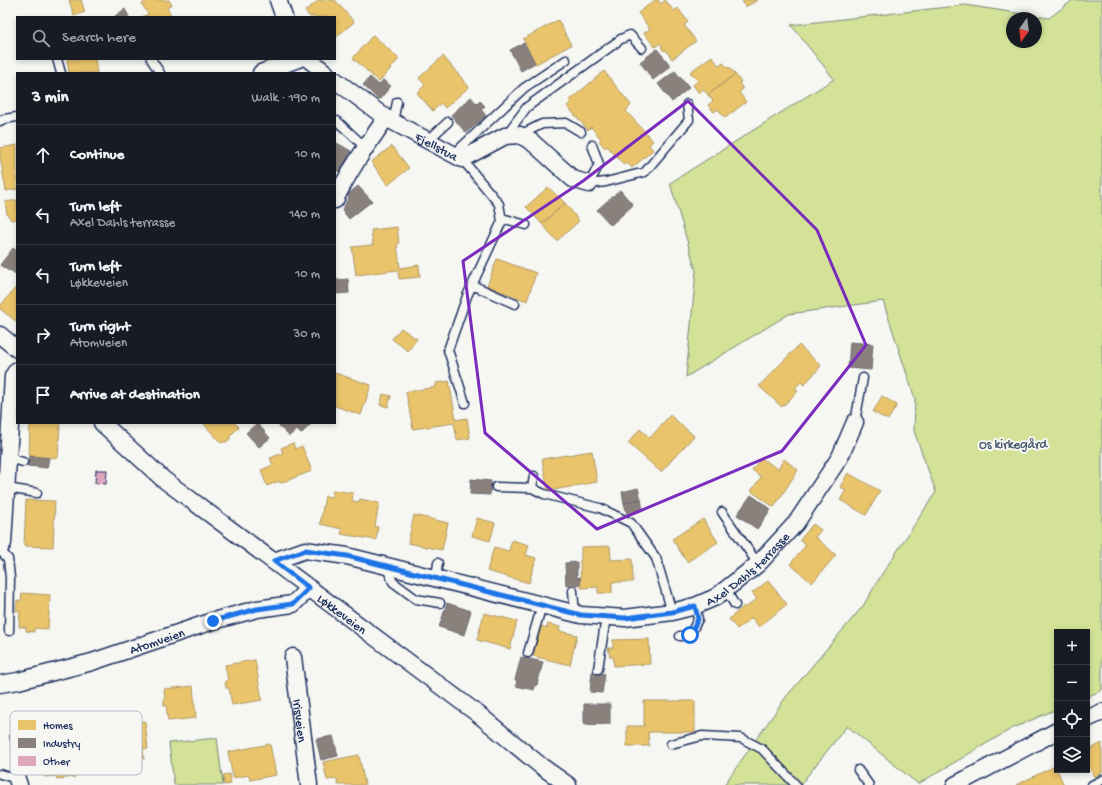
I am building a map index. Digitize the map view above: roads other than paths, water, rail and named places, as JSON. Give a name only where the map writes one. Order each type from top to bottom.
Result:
[{"type":"street","points":[[278,0],[284,16]]},
{"type":"street","points":[[265,72],[295,60]]},
{"type":"street","points":[[309,60],[325,72]]},
{"type":"street","name":"Fjellstua","points":[[336,81],[390,120],[458,157],[512,135]]},
{"type":"street","points":[[336,198],[345,178],[365,146],[390,120]]},
{"type":"street","points":[[512,135],[532,142],[573,179],[589,184]]},
{"type":"street","points":[[0,335],[16,348]]},
{"type":"street","points":[[1,542],[5,483],[16,460],[14,376],[16,372]]},
{"type":"street","name":"Axel Dahls terrasse","points":[[274,561],[305,550],[347,556],[386,565],[437,570],[542,605],[575,614],[625,618],[672,612],[695,606],[716,597],[758,564],[796,524],[840,457],[855,422]]},
{"type":"street","name":"Løkkeveien","points":[[103,424],[163,479],[478,714],[541,766],[568,785]]},
{"type":"street","name":"Atomveien","points":[[0,684],[18,681],[92,662],[213,621],[257,609],[293,604],[309,588]]},
{"type":"street","name":"Irisveien","points":[[293,657],[309,785]]},
{"type":"street","points":[[1090,718],[1102,712]]},
{"type":"street","points":[[955,785],[975,780],[1054,733]]},
{"type":"lane","points":[[512,135],[527,107],[621,39],[630,35],[642,48]]},
{"type":"lane","points":[[57,60],[61,72]]},
{"type":"lane","points":[[152,60],[159,72]]},
{"type":"lane","points":[[464,403],[448,350],[472,285],[502,221],[502,218],[499,204],[458,157],[524,88],[566,60]]},
{"type":"lane","points":[[390,120],[397,102]]},
{"type":"lane","points":[[589,184],[606,182],[645,172],[689,120],[687,104]]},
{"type":"lane","points":[[0,121],[16,117]]},
{"type":"lane","points":[[337,121],[365,146]]},
{"type":"lane","points":[[427,141],[448,122]]},
{"type":"lane","points":[[512,135],[542,124],[566,123],[580,132]]},
{"type":"lane","points":[[589,184],[599,164],[592,145]]},
{"type":"lane","points":[[502,218],[526,225]]},
{"type":"lane","points":[[472,285],[515,304]]},
{"type":"lane","points":[[855,422],[863,378]]},
{"type":"lane","points":[[532,488],[534,476]]},
{"type":"lane","points":[[5,483],[37,493]]},
{"type":"lane","points":[[496,487],[532,488],[544,494],[600,508],[631,523],[656,558],[672,612]]},
{"type":"lane","points":[[722,512],[758,564]]},
{"type":"lane","points":[[1,542],[8,559],[10,578],[9,632]]},
{"type":"lane","points":[[386,565],[393,582],[416,599],[440,603]]},
{"type":"lane","points":[[726,589],[735,605]]},
{"type":"lane","points":[[573,591],[575,614]]},
{"type":"lane","points":[[528,653],[542,605]]},
{"type":"lane","points":[[680,636],[690,635],[698,619],[695,606]]},
{"type":"lane","points":[[598,669],[606,617]]},
{"type":"lane","points":[[671,744],[702,736],[741,738],[762,749],[796,785]]},
{"type":"lane","points":[[858,770],[869,785]]},
{"type":"lane","points":[[0,774],[18,782]]},
{"type":"lane","points":[[1092,785],[1102,780]]},
{"type":"park label","name":"Os kirkegård","points":[[1013,443]]}]
